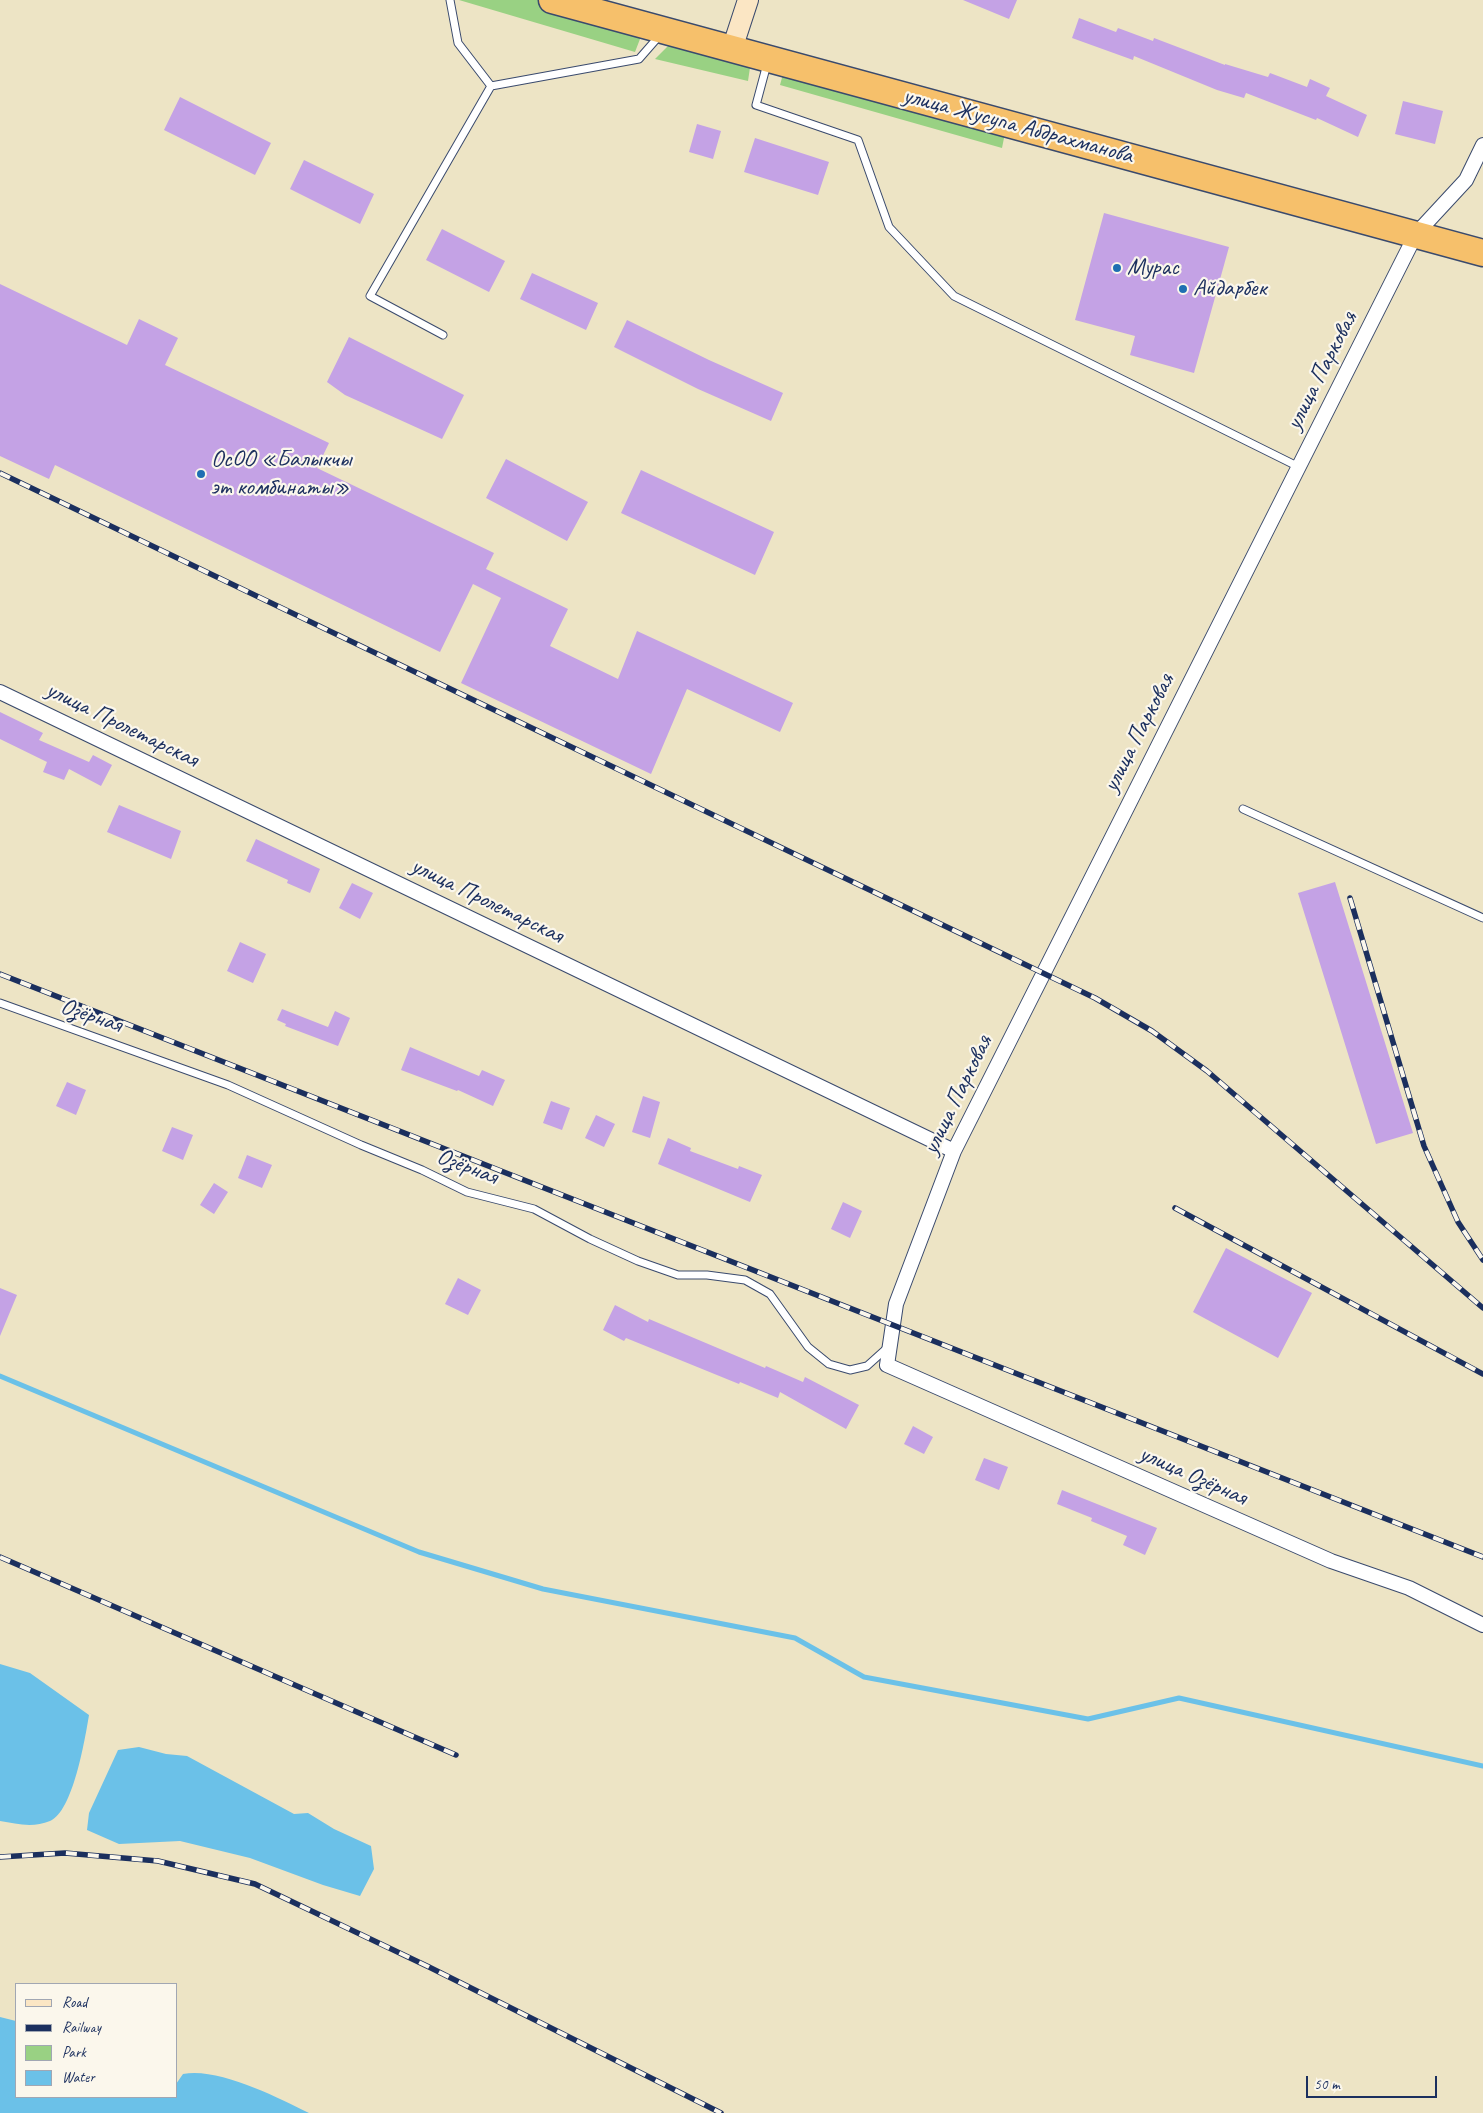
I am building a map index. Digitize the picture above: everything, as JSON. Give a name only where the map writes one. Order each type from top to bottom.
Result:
[{"type":"highway","name":"улица Жусупа Абдрахманова","points":[[552,0],[1483,253]]},
{"type":"street","points":[[732,48],[748,0]]},
{"type":"street","name":"улица Парковая","points":[[887,1366],[896,1304],[954,1151],[1416,234],[1466,180],[1483,145]]},
{"type":"street","name":"улица Пролетарская","points":[[0,692],[954,1151]]},
{"type":"street","name":"улица Озёрная","points":[[887,1366],[1331,1562],[1409,1588],[1483,1625]]},
{"type":"lane","points":[[450,0],[458,43],[491,86]]},
{"type":"lane","points":[[443,335],[370,296],[491,86],[639,59],[663,30]]},
{"type":"lane","points":[[768,58],[756,105],[858,140],[889,227],[954,296],[1299,467]]},
{"type":"lane","points":[[1243,809],[1483,918]]},
{"type":"lane","name":"Озёрная","points":[[0,1003],[228,1085],[361,1145],[422,1170],[467,1192],[534,1209],[590,1239],[638,1261],[678,1275],[707,1275],[745,1280],[770,1294],[808,1348],[830,1364],[850,1370],[867,1366],[890,1346]]},
{"type":"green space","points":[[459,0],[553,0],[645,26],[635,52]]},
{"type":"green space","points":[[679,35],[752,54],[748,81],[655,59]]},
{"type":"green space","points":[[786,63],[1007,123],[1002,148],[780,85]]},
{"type":"water","points":[[0,1664],[30,1673],[89,1715],[77,1774],[71,1790],[58,1815],[44,1823],[25,1825],[0,1821]]},
{"type":"water","points":[[139,1747],[166,1754],[187,1756],[294,1814],[308,1813],[334,1829],[371,1846],[374,1869],[360,1896],[323,1885],[250,1858],[180,1841],[119,1844],[87,1830],[89,1813],[118,1750]]},
{"type":"water","points":[[0,2017],[15,2021],[15,2098],[178,2098],[178,2081],[183,2074],[197,2073],[230,2079],[247,2085],[309,2113],[0,2113]]},
{"type":"building","points":[[963,0],[1017,0],[1009,19]]},
{"type":"building","points":[[1079,18],[1116,32],[1118,28],[1153,41],[1154,38],[1225,65],[1268,77],[1270,73],[1307,87],[1310,79],[1330,88],[1326,96],[1367,115],[1358,137],[1317,118],[1316,120],[1246,93],[1244,98],[1217,90],[1134,56],[1133,60],[1072,38]]},
{"type":"building","points":[[180,97],[271,143],[255,175],[164,130]]},
{"type":"building","points":[[1403,101],[1443,111],[1435,144],[1395,134]]},
{"type":"building","points":[[697,124],[721,131],[713,159],[689,152]]},
{"type":"building","points":[[755,138],[829,162],[818,195],[744,172]]},
{"type":"building","points":[[304,160],[374,194],[360,224],[290,189]]},
{"type":"building","points":[[1104,213],[1229,247],[1194,373],[1130,355],[1135,336],[1075,320]]},
{"type":"building","points":[[442,229],[505,261],[489,292],[426,260]]},
{"type":"building","points":[[532,273],[598,303],[586,330],[520,299]]},
{"type":"building","name":"ОсОО «Балыкчы эт комбинаты»","points":[[0,284],[127,345],[139,319],[178,338],[165,365],[329,443],[317,468],[494,553],[486,569],[568,609],[550,646],[618,679],[637,631],[793,703],[780,732],[687,689],[651,774],[461,683],[501,598],[473,584],[440,652],[55,465],[49,479],[0,456]]},
{"type":"building","points":[[627,320],[783,393],[771,421],[698,389],[614,347]]},
{"type":"building","points":[[349,337],[464,395],[442,439],[345,395],[327,382]]},
{"type":"building","points":[[506,459],[588,502],[567,541],[486,498]]},
{"type":"building","points":[[641,470],[774,532],[755,575],[621,513]]},
{"type":"building","points":[[0,712],[43,733],[39,740],[89,762],[93,755],[112,765],[101,786],[69,769],[64,780],[43,772],[47,762],[0,739]]},
{"type":"building","points":[[119,805],[181,831],[171,859],[107,832]]},
{"type":"building","points":[[256,839],[320,869],[310,893],[287,883],[288,880],[246,861]]},
{"type":"building","points":[[1335,882],[1413,1133],[1376,1144],[1298,893]]},
{"type":"building","points":[[352,883],[373,893],[360,919],[339,908]]},
{"type":"building","points":[[240,942],[266,954],[253,983],[227,971]]},
{"type":"building","points":[[282,1009],[328,1027],[335,1011],[350,1018],[338,1046],[285,1026],[286,1024],[277,1020]]},
{"type":"building","points":[[410,1047],[479,1076],[482,1070],[505,1080],[493,1106],[458,1090],[401,1070]]},
{"type":"building","points":[[67,1082],[86,1090],[76,1115],[56,1106]]},
{"type":"building","points":[[643,1096],[660,1102],[650,1138],[632,1132]]},
{"type":"building","points":[[551,1101],[570,1108],[562,1130],[543,1123]]},
{"type":"building","points":[[596,1115],[615,1124],[604,1147],[585,1138]]},
{"type":"building","points":[[172,1127],[193,1135],[183,1160],[162,1151]]},
{"type":"building","points":[[668,1138],[691,1148],[690,1151],[738,1169],[739,1166],[762,1175],[750,1202],[658,1164]]},
{"type":"building","points":[[247,1155],[272,1165],[262,1188],[238,1178]]},
{"type":"building","points":[[214,1183],[228,1192],[214,1214],[200,1205]]},
{"type":"building","points":[[843,1202],[862,1211],[850,1238],[831,1229]]},
{"type":"building","points":[[1226,1248],[1312,1293],[1278,1358],[1193,1312]]},
{"type":"building","points":[[458,1278],[481,1290],[468,1315],[445,1304]]},
{"type":"building","points":[[0,1288],[17,1295],[0,1336]]},
{"type":"building","points":[[615,1305],[648,1322],[649,1319],[765,1368],[766,1366],[803,1382],[805,1377],[859,1405],[846,1429],[780,1392],[778,1398],[626,1338],[624,1341],[603,1330]]},
{"type":"building","points":[[913,1426],[933,1437],[924,1454],[904,1444]]},
{"type":"building","points":[[984,1458],[1008,1467],[999,1490],[975,1480]]},
{"type":"building","points":[[1062,1490],[1157,1528],[1145,1555],[1123,1545],[1127,1536],[1091,1521],[1092,1518],[1057,1504]]},
{"type":"waterway","points":[[0,1376],[419,1552],[543,1589],[795,1638],[864,1677],[1088,1719],[1179,1698],[1483,1766]]},
{"type":"railway","points":[[0,473],[1095,998],[1152,1031],[1207,1071],[1483,1308]]},
{"type":"railway","points":[[1350,898],[1424,1146],[1458,1222],[1483,1260]]},
{"type":"railway","points":[[0,974],[1483,1557]]},
{"type":"railway","points":[[1175,1208],[1483,1374]]},
{"type":"railway","points":[[0,1557],[456,1755]]},
{"type":"railway","points":[[0,1857],[65,1853],[158,1861],[255,1884],[429,1967],[721,2113]]},
{"type":"place","name":"Мурас","points":[[1117,268]]},
{"type":"place","name":"Айдарбек","points":[[1183,289]]},
{"type":"place","name":"ОсОО «Балыкчы эт комбинаты»","points":[[201,474]]}]
